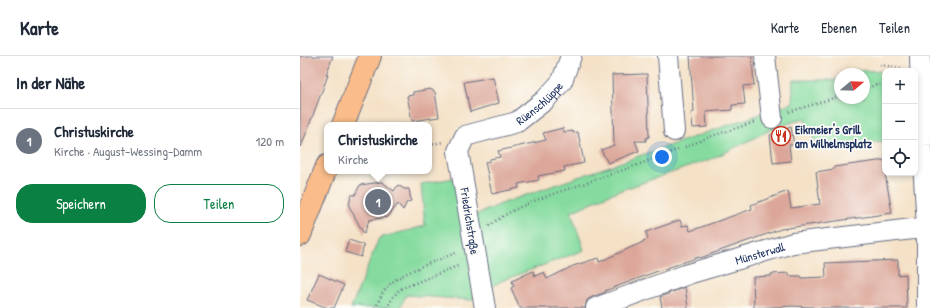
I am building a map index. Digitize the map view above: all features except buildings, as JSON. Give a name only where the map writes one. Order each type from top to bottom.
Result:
[{"type":"main road","points":[[344,122],[370,56]]},
{"type":"main road","points":[[300,235],[324,174]]},
{"type":"street","name":"Rüenschlüppe","points":[[465,136],[517,122],[545,100],[562,81],[571,56]]},
{"type":"street","points":[[668,56],[674,131]]},
{"type":"street","points":[[765,56],[772,118]]},
{"type":"street","points":[[920,56],[926,102],[928,227],[926,308]]},
{"type":"street","name":"Friedrichstraße","points":[[465,136],[458,151],[485,308]]},
{"type":"street","name":"Münsterwall","points":[[596,308],[688,274],[794,243],[928,227]]},
{"type":"path","points":[[880,65],[902,68]]},
{"type":"path","points":[[870,87],[882,83]]},
{"type":"path","points":[[376,308],[386,288],[394,281],[405,274],[460,252],[472,239],[502,216],[554,194],[651,160],[712,136],[834,98]]},
{"type":"path","points":[[387,308],[393,297],[400,289],[461,265],[476,262]]},
{"type":"green space","points":[[870,71],[882,72],[882,141],[818,148],[804,118],[768,131],[714,158],[610,194],[571,212],[584,250],[501,281],[472,300],[406,295],[400,308],[351,308],[379,238],[425,226],[421,184],[454,178],[463,220],[506,202],[792,103],[793,80],[834,80],[834,104],[870,104]]},
{"type":"place","name":"Eikmeier's Grill am Wilhelmsplatz","points":[[781,136]]},
{"type":"place","name":"Christuskirche","points":[[378,202]]}]
